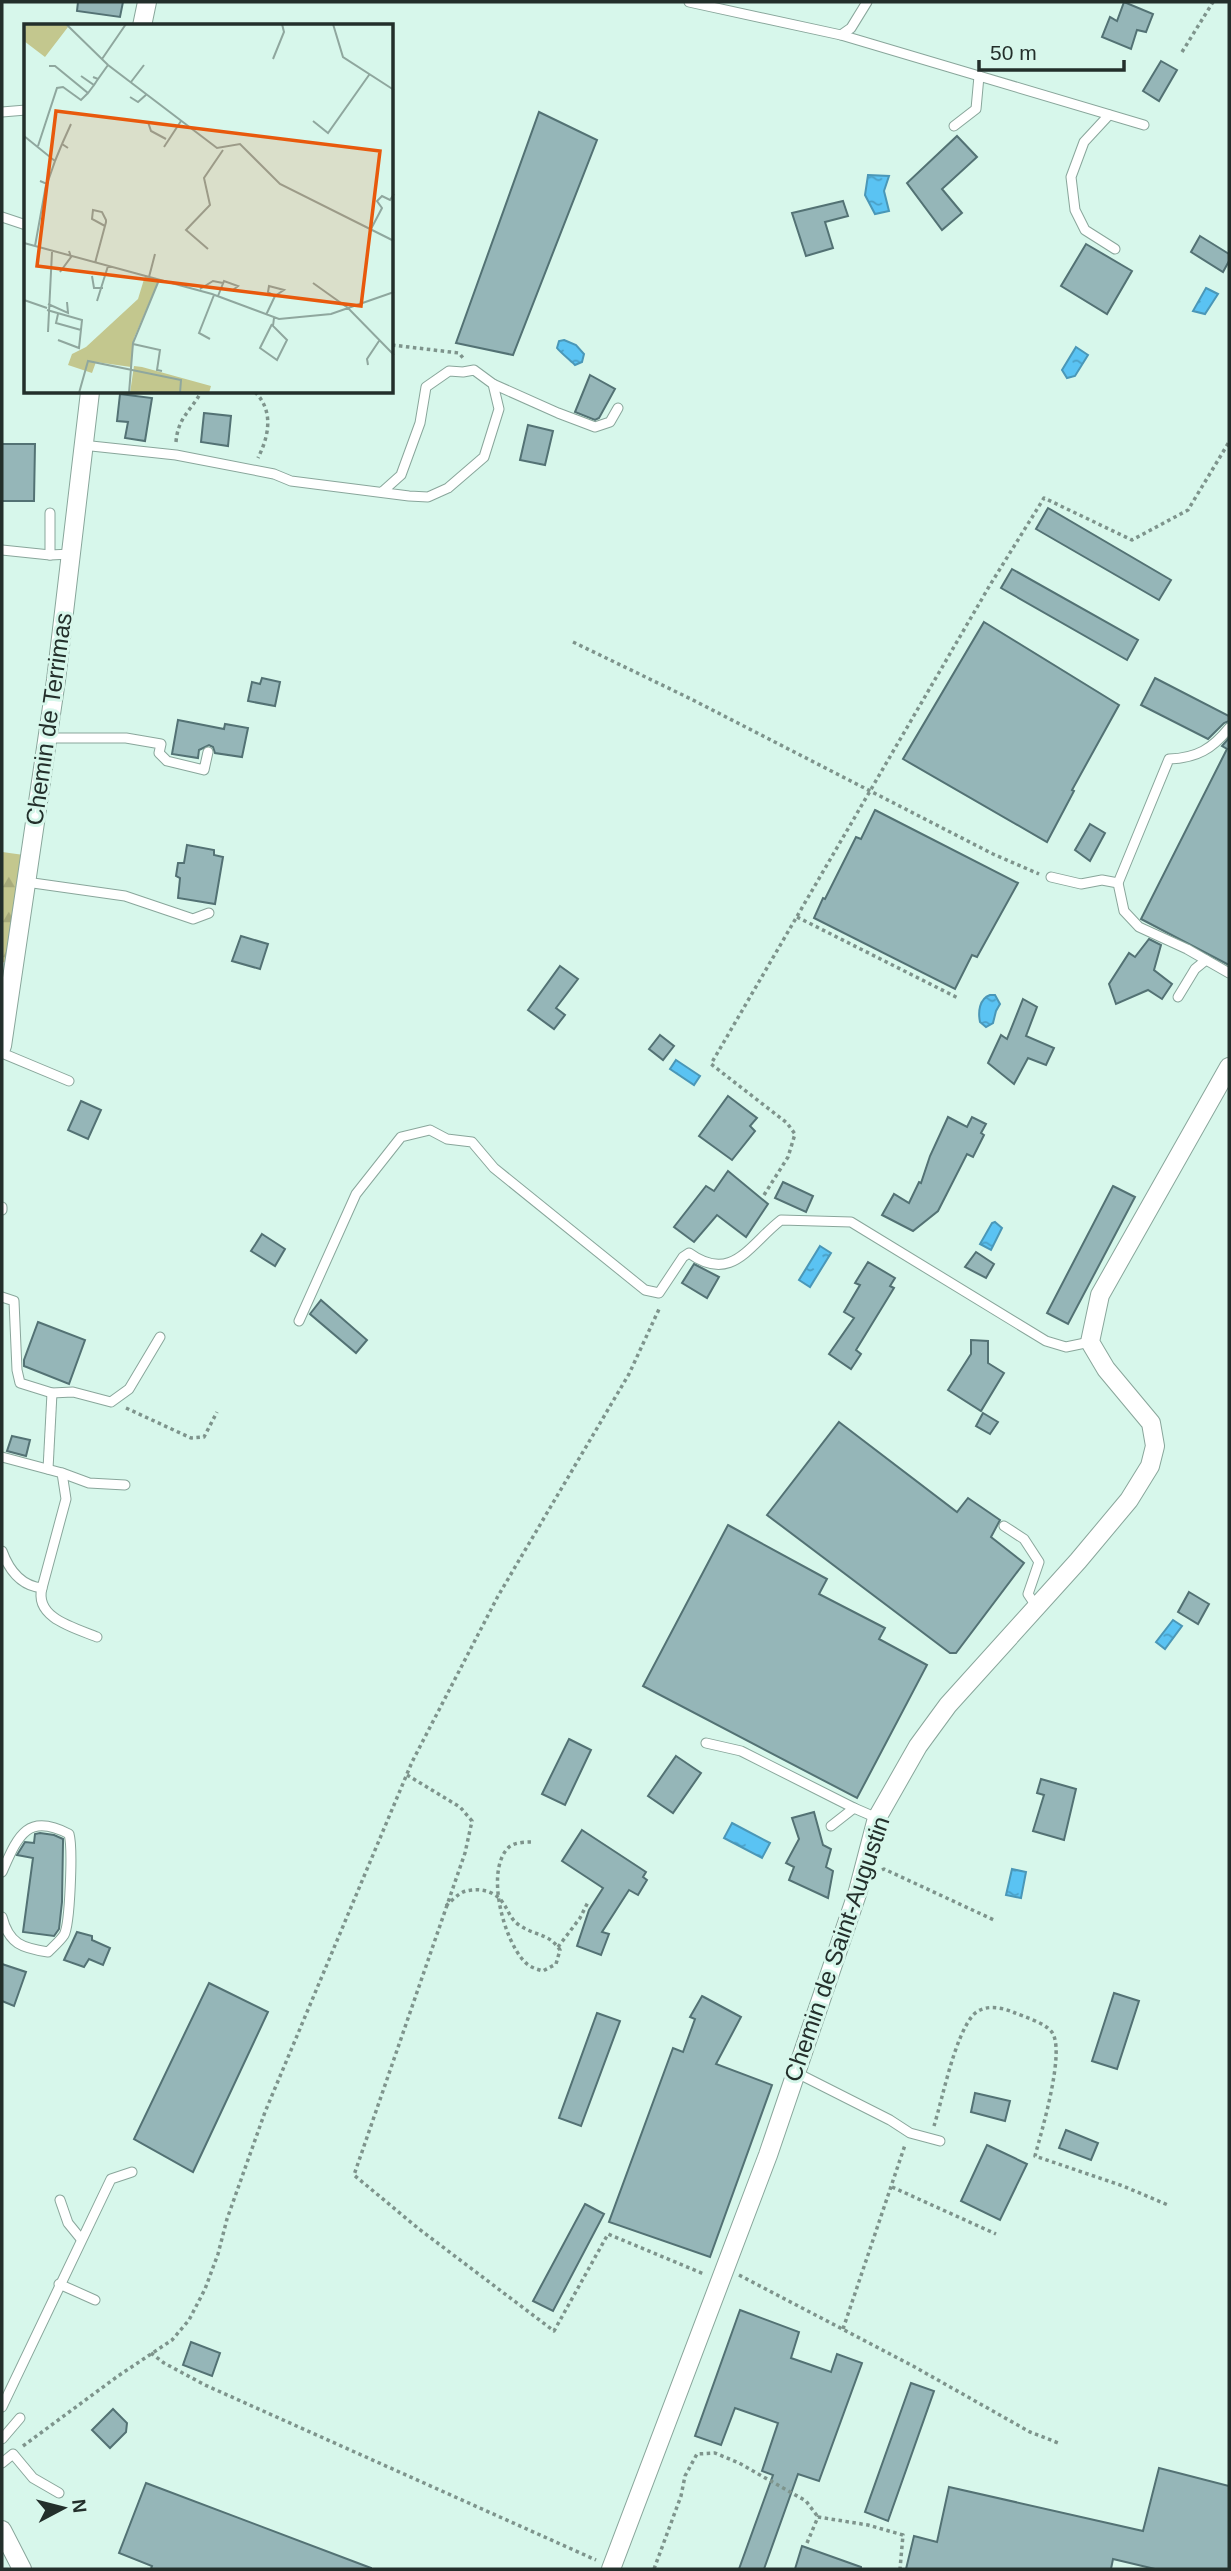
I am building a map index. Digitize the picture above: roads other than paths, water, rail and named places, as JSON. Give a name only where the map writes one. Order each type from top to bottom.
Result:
[{"type":"street","points":[[142,24],[147,2]]},
{"type":"street","name":"Chemin de Terrimas","points":[[2,1046],[7,967],[26,883],[47,738],[90,394]]},
{"type":"street","points":[[1090,1342],[1100,1295],[1229,1067]]},
{"type":"street","name":"Chemin de Saint-Augustin","points":[[611,2568],[768,2155],[858,1891],[877,1818],[918,1746],[948,1705],[1078,1561],[1129,1500],[1150,1466],[1155,1446],[1151,1423],[1106,1369],[1090,1342]]},
{"type":"street","points":[[2,2530],[22,2569]]},
{"type":"lane","points":[[689,2],[841,35],[1144,125]]},
{"type":"lane","points":[[841,35],[851,28],[867,2]]},
{"type":"lane","points":[[954,126],[976,109],[979,76]]},
{"type":"lane","points":[[2,112],[24,110]]},
{"type":"lane","points":[[1109,115],[1084,142],[1071,177],[1075,210],[1085,230],[1115,249]]},
{"type":"lane","points":[[2,217],[24,224]]},
{"type":"lane","points":[[382,492],[401,475],[420,423],[426,387],[450,371],[474,370],[494,384],[595,427],[610,422],[618,408]]},
{"type":"lane","points":[[82,445],[176,455],[274,474],[291,481],[428,497],[448,488],[484,457],[499,409],[494,384]]},
{"type":"lane","points":[[50,513],[50,555]]},
{"type":"lane","points":[[2,550],[50,555],[71,554]]},
{"type":"lane","points":[[1229,728],[1216,744],[1189,758],[1170,759],[1118,883],[1124,911],[1139,927],[1229,973]]},
{"type":"lane","points":[[47,738],[126,738],[161,744],[159,753],[167,761],[204,770],[208,752]]},
{"type":"lane","points":[[1051,877],[1081,884],[1102,880],[1118,883]]},
{"type":"lane","points":[[26,883],[125,896],[193,919],[209,913]]},
{"type":"lane","points":[[1178,997],[1195,969],[1206,961]]},
{"type":"lane","points":[[2,1053],[69,1081]]},
{"type":"lane","points":[[299,1321],[356,1194],[401,1137],[430,1130],[447,1139],[472,1142],[494,1168],[645,1290],[659,1293],[683,1257],[689,1253],[714,1266],[730,1264],[781,1220],[850,1222],[1046,1341],[1066,1347],[1090,1342]]},
{"type":"lane","points":[[2,1297],[15,1301],[17,1370],[20,1383],[52,1393],[73,1392],[111,1402],[130,1389],[159,1337]]},
{"type":"lane","points":[[48,1469],[52,1393]]},
{"type":"lane","points":[[2,1457],[89,1483],[125,1485]]},
{"type":"lane","points":[[62,1473],[66,1485],[66,1499],[39,1598],[42,1607],[51,1616],[97,1637]]},
{"type":"lane","points":[[1004,1526],[1024,1539],[1039,1562],[1028,1594],[1036,1606]]},
{"type":"lane","points":[[2,1551],[8,1567],[29,1587],[42,1588]]},
{"type":"lane","points":[[706,1743],[741,1751],[877,1818]]},
{"type":"lane","points":[[831,1826],[854,1808]]},
{"type":"lane","points":[[2,1872],[20,1833],[36,1825],[55,1827],[69,1834],[72,1844],[72,1868],[65,1934],[48,1952],[23,1948],[6,1932],[2,1917]]},
{"type":"lane","points":[[795,2072],[890,2120],[910,2133],[935,2140]]},
{"type":"lane","points":[[2,2407],[111,2179],[132,2172]]},
{"type":"lane","points":[[60,2200],[68,2223],[81,2239]]},
{"type":"lane","points":[[59,2284],[95,2300]]},
{"type":"lane","points":[[2,2439],[20,2418]]},
{"type":"lane","points":[[2,2463],[13,2454],[33,2478],[59,2493]]},
{"type":"water","points":[[868,175],[889,176],[884,191],[889,211],[875,214],[865,195]]},
{"type":"water","points":[[1206,288],[1218,294],[1205,314],[1193,311]]},
{"type":"water","points":[[564,340],[576,345],[584,354],[582,362],[575,365],[557,348],[559,341]]},
{"type":"water","points":[[1076,347],[1088,355],[1075,376],[1067,378],[1062,370]]},
{"type":"water","points":[[990,995],[995,995],[1000,1004],[993,1023],[986,1027],[980,1022],[979,1010],[981,1003]]},
{"type":"water","points":[[676,1060],[700,1076],[694,1085],[670,1069]]},
{"type":"water","points":[[995,1222],[1002,1228],[991,1250],[980,1244]]},
{"type":"water","points":[[820,1246],[831,1253],[810,1287],[799,1280]]},
{"type":"water","points":[[1173,1620],[1182,1626],[1165,1649],[1156,1642]]},
{"type":"water","points":[[732,1823],[770,1843],[762,1858],[724,1838]]},
{"type":"water","points":[[1012,1869],[1026,1872],[1021,1898],[1006,1895]]}]
